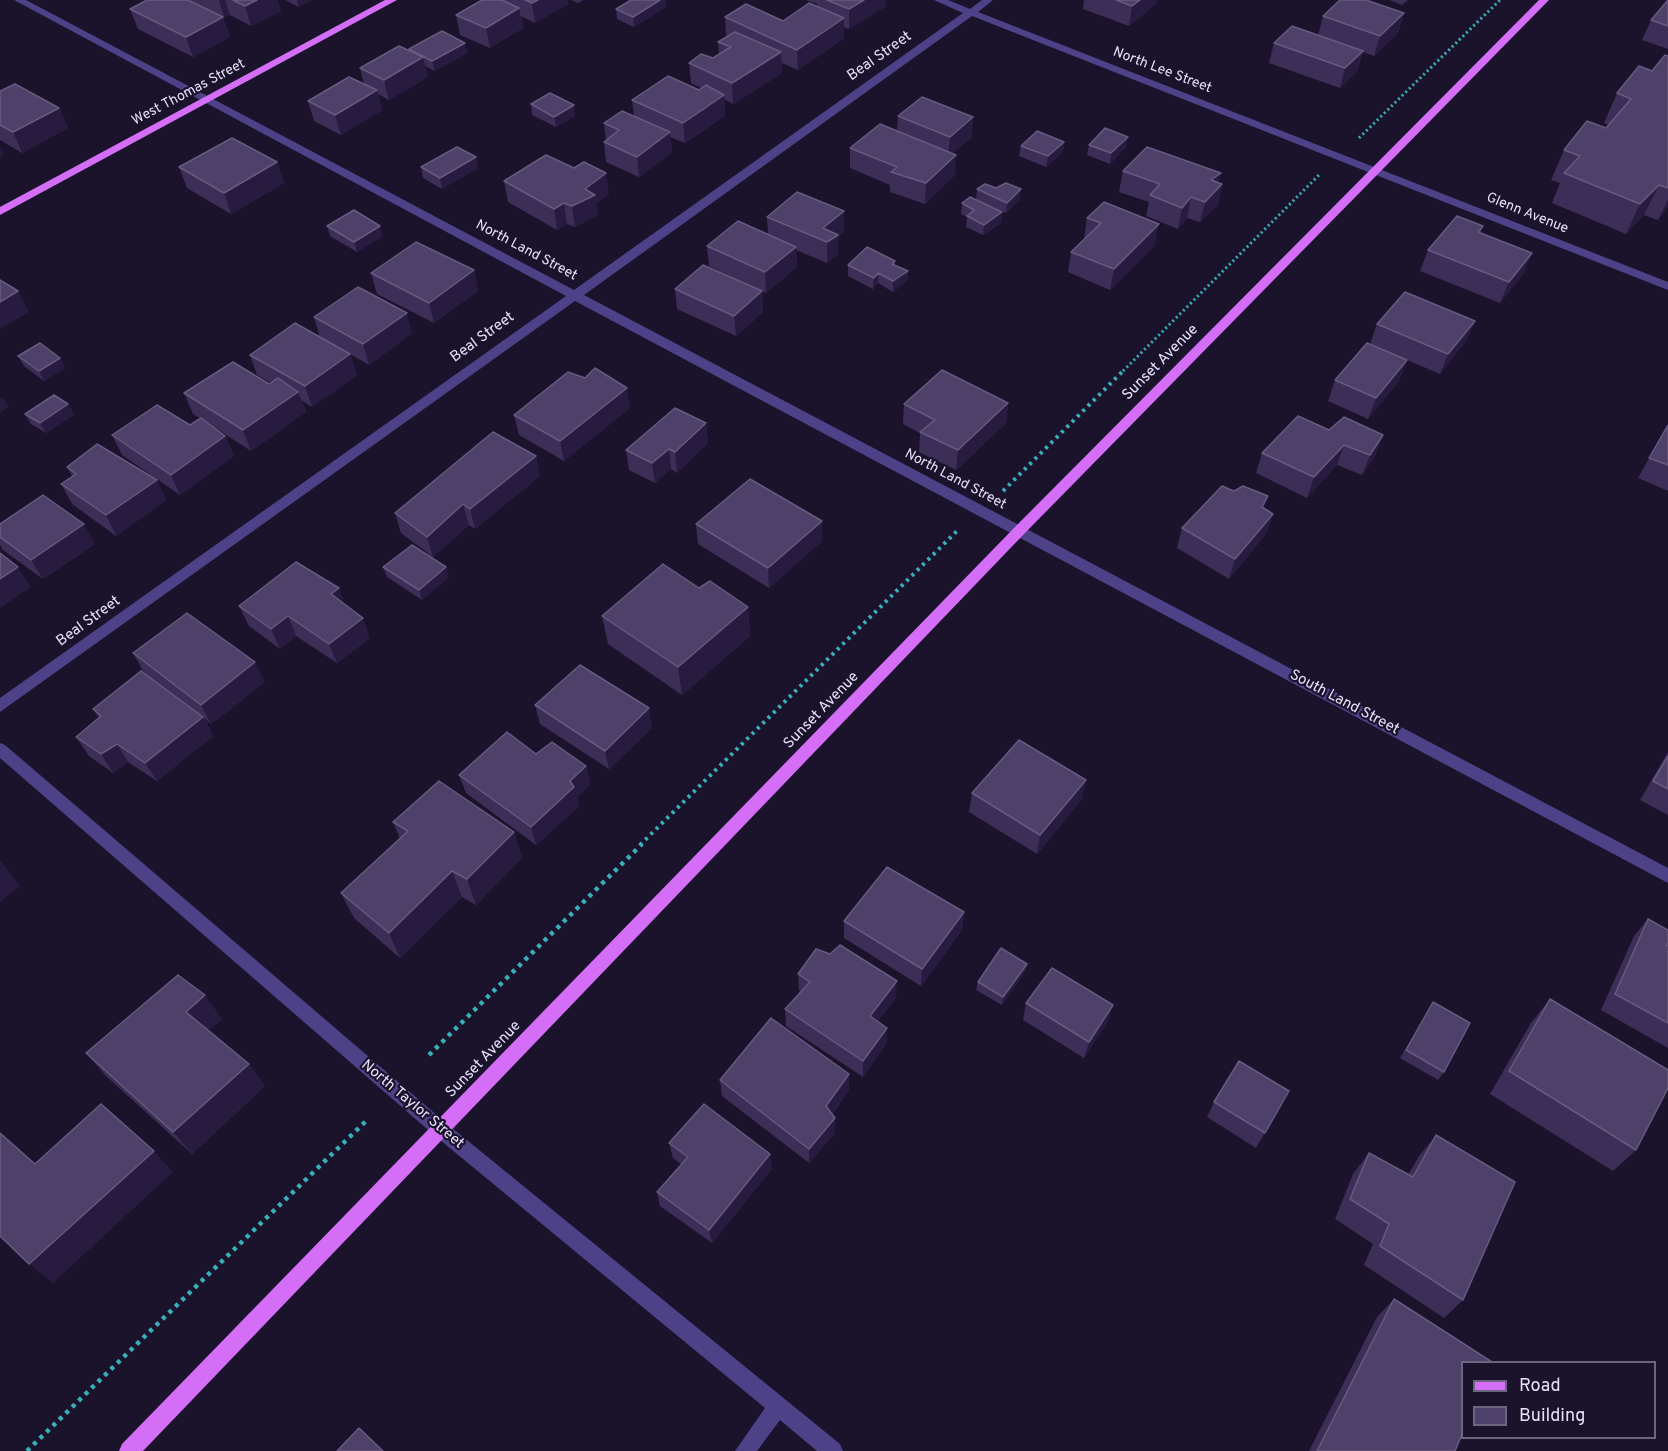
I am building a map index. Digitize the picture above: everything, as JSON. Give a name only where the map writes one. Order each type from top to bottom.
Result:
[{"type":"main road","name":"West Thomas Street","points":[[0,212],[392,0]]},
{"type":"main road","name":"Sunset Avenue","points":[[129,1451],[1019,531],[1544,0]]},
{"type":"street","name":"North Land Street","points":[[19,0],[1019,531]]},
{"type":"street","name":"North Lee Street","points":[[939,0],[1374,170]]},
{"type":"street","name":"Beal Street","points":[[0,706],[574,293],[988,0]]},
{"type":"street","name":"Glenn Avenue","points":[[1374,170],[1668,286]]},
{"type":"street","name":"South Land Street","points":[[1019,531],[1668,876]]},
{"type":"street","name":"North Taylor Street","points":[[0,749],[440,1129],[833,1451]]},
{"type":"street","points":[[746,1451],[778,1406]]},
{"type":"path","points":[[1357,140],[1500,0]]},
{"type":"path","points":[[997,497],[1322,171]]},
{"type":"path","points":[[429,1055],[957,531]]},
{"type":"path","points":[[27,1451],[368,1119]]},
{"type":"building","points":[[147,0],[188,0],[223,17],[186,37],[130,9]]},
{"type":"building","points":[[233,0],[257,0],[245,6]]},
{"type":"building","points":[[482,0],[502,0],[519,8],[486,28],[456,15]]},
{"type":"building","points":[[631,0],[660,0],[633,17],[616,9]]},
{"type":"building","points":[[827,0],[864,0],[849,9]]},
{"type":"building","points":[[1116,0],[1140,0],[1132,6]]},
{"type":"building","points":[[1340,0],[1366,0],[1404,13],[1380,36],[1323,16]]},
{"type":"building","points":[[1668,0],[1668,26],[1651,20]]},
{"type":"building","points":[[809,3],[844,18],[797,50],[725,17],[746,4],[783,21]]},
{"type":"building","points":[[1292,26],[1363,51],[1345,68],[1274,43]]},
{"type":"building","points":[[442,31],[465,43],[432,61],[409,49]]},
{"type":"building","points":[[735,32],[781,52],[732,83],[689,63],[701,54],[713,58],[731,47],[718,42]]},
{"type":"building","points":[[399,46],[423,57],[384,80],[360,68]]},
{"type":"building","points":[[1665,55],[1668,56],[1668,188],[1659,185],[1640,204],[1564,173],[1580,156],[1564,150],[1587,121],[1606,128],[1631,99],[1617,93],[1639,66],[1652,71]]},
{"type":"building","points":[[668,76],[699,90],[706,85],[724,95],[683,123],[632,100]]},
{"type":"building","points":[[349,77],[377,90],[335,115],[308,101]]},
{"type":"building","points":[[15,84],[59,108],[13,132],[0,125],[0,91]]},
{"type":"building","points":[[550,93],[574,105],[554,117],[531,104]]},
{"type":"building","points":[[922,97],[973,117],[950,137],[898,116]]},
{"type":"building","points":[[622,111],[670,132],[637,157],[604,142],[619,130],[604,123]]},
{"type":"building","points":[[880,124],[956,155],[926,183],[891,172],[897,167],[850,148]]},
{"type":"building","points":[[1105,128],[1128,137],[1111,153],[1089,145]]},
{"type":"building","points":[[1037,131],[1064,142],[1048,156],[1021,146]]},
{"type":"building","points":[[232,138],[277,162],[224,193],[179,167]]},
{"type":"building","points":[[457,147],[476,157],[440,178],[421,167]]},
{"type":"building","points":[[1147,147],[1221,173],[1211,180],[1222,184],[1205,202],[1191,197],[1182,208],[1150,195],[1160,184],[1123,171]]},
{"type":"building","points":[[546,155],[574,168],[584,162],[606,173],[585,189],[595,195],[572,206],[564,203],[554,209],[504,181]]},
{"type":"building","points":[[1006,183],[1021,189],[1007,203],[977,189],[985,184],[996,188]]},
{"type":"building","points":[[797,192],[844,211],[823,228],[838,235],[827,242],[767,217]]},
{"type":"building","points":[[970,197],[1002,212],[984,225],[967,216],[974,210],[962,203]]},
{"type":"building","points":[[1104,202],[1159,224],[1114,269],[1071,252],[1101,223],[1087,218]]},
{"type":"building","points":[[354,210],[380,226],[354,242],[327,226]]},
{"type":"building","points":[[1457,216],[1483,226],[1478,232],[1532,253],[1509,282],[1428,250]]},
{"type":"building","points":[[738,221],[796,247],[765,272],[707,246]]},
{"type":"building","points":[[416,242],[474,270],[429,303],[371,273]]},
{"type":"building","points":[[867,247],[895,261],[892,264],[908,271],[893,281],[878,273],[874,278],[848,265]]},
{"type":"building","points":[[703,265],[762,291],[734,316],[675,289]]},
{"type":"building","points":[[0,280],[18,291],[0,302]]},
{"type":"building","points":[[358,287],[407,313],[363,344],[314,317]]},
{"type":"building","points":[[1405,292],[1475,321],[1448,354],[1377,324]]},
{"type":"building","points":[[295,323],[350,354],[305,386],[250,355]]},
{"type":"building","points":[[40,343],[60,358],[39,371],[18,356]]},
{"type":"building","points":[[1367,343],[1407,360],[1376,398],[1335,380]]},
{"type":"building","points":[[233,362],[269,384],[278,378],[298,392],[243,430],[184,393]]},
{"type":"building","points":[[595,368],[627,388],[560,441],[514,415],[568,372],[585,378]]},
{"type":"building","points":[[942,370],[1008,403],[958,450],[920,432],[935,420],[904,404]]},
{"type":"building","points":[[54,395],[68,404],[40,423],[25,414]]},
{"type":"building","points":[[157,405],[190,425],[201,418],[225,436],[171,475],[112,435]]},
{"type":"building","points":[[675,408],[706,423],[675,452],[669,449],[652,463],[626,450]]},
{"type":"building","points":[[1298,416],[1329,430],[1344,417],[1383,435],[1370,455],[1344,445],[1314,477],[1262,453]]},
{"type":"building","points":[[1668,425],[1668,465],[1649,458]]},
{"type":"building","points":[[493,432],[536,456],[470,509],[463,504],[427,537],[395,513]]},
{"type":"building","points":[[97,444],[157,480],[106,515],[61,484],[76,474],[67,467]]},
{"type":"building","points":[[750,479],[822,521],[768,568],[696,524]]},
{"type":"building","points":[[1222,486],[1234,491],[1243,486],[1268,496],[1262,507],[1273,514],[1235,559],[1182,528]]},
{"type":"building","points":[[43,495],[84,524],[31,560],[0,537],[0,524]]},
{"type":"building","points":[[412,545],[446,567],[419,590],[383,567]]},
{"type":"building","points":[[0,553],[18,567],[0,579]]},
{"type":"building","points":[[296,562],[339,588],[331,594],[363,618],[329,644],[288,616],[271,629],[239,606]]},
{"type":"building","points":[[663,564],[699,588],[710,581],[748,607],[678,667],[602,616]]},
{"type":"building","points":[[187,613],[255,662],[201,705],[133,653]]},
{"type":"building","points":[[580,665],[649,708],[605,751],[535,705]]},
{"type":"building","points":[[141,671],[203,717],[145,763],[117,744],[101,754],[76,737],[101,716],[93,709]]},
{"type":"building","points":[[507,732],[536,754],[552,742],[586,766],[570,781],[574,787],[531,827],[459,775]]},
{"type":"building","points":[[1019,740],[1086,780],[1040,835],[972,793]]},
{"type":"building","points":[[1668,756],[1668,789],[1653,781]]},
{"type":"building","points":[[439,781],[514,832],[467,879],[452,871],[389,933],[341,893],[408,831],[393,822]]},
{"type":"building","points":[[887,867],[964,912],[922,969],[844,921]]},
{"type":"building","points":[[1648,919],[1668,930],[1666,945],[1668,946],[1668,1023],[1615,994]]},
{"type":"building","points":[[840,945],[897,981],[870,1016],[887,1028],[863,1061],[785,1009],[810,982],[798,974],[816,949],[830,954]]},
{"type":"building","points":[[1001,948],[1027,964],[1003,997],[978,982]]},
{"type":"building","points":[[1052,968],[1113,1005],[1089,1042],[1026,1003]]},
{"type":"building","points":[[178,975],[205,995],[186,1012],[249,1064],[173,1132],[86,1053]]},
{"type":"building","points":[[1550,999],[1668,1070],[1668,1088],[1636,1150],[1509,1071]]},
{"type":"building","points":[[1433,1002],[1470,1023],[1444,1072],[1406,1050]]},
{"type":"building","points":[[771,1018],[849,1074],[826,1106],[835,1118],[809,1149],[720,1080]]},
{"type":"building","points":[[1239,1061],[1289,1091],[1265,1133],[1214,1102]]},
{"type":"building","points":[[101,1104],[154,1151],[29,1264],[0,1236],[0,1133],[35,1164]]},
{"type":"building","points":[[704,1104],[770,1154],[709,1230],[657,1192],[688,1157],[669,1143]]},
{"type":"building","points":[[1436,1135],[1515,1182],[1463,1300],[1380,1246],[1389,1224],[1350,1199],[1369,1153],[1413,1177]]},
{"type":"building","points":[[1394,1299],[1490,1361],[1461,1361],[1461,1436],[1455,1451],[1317,1451]]},
{"type":"building","points":[[359,1428],[383,1451],[337,1451]]}]
